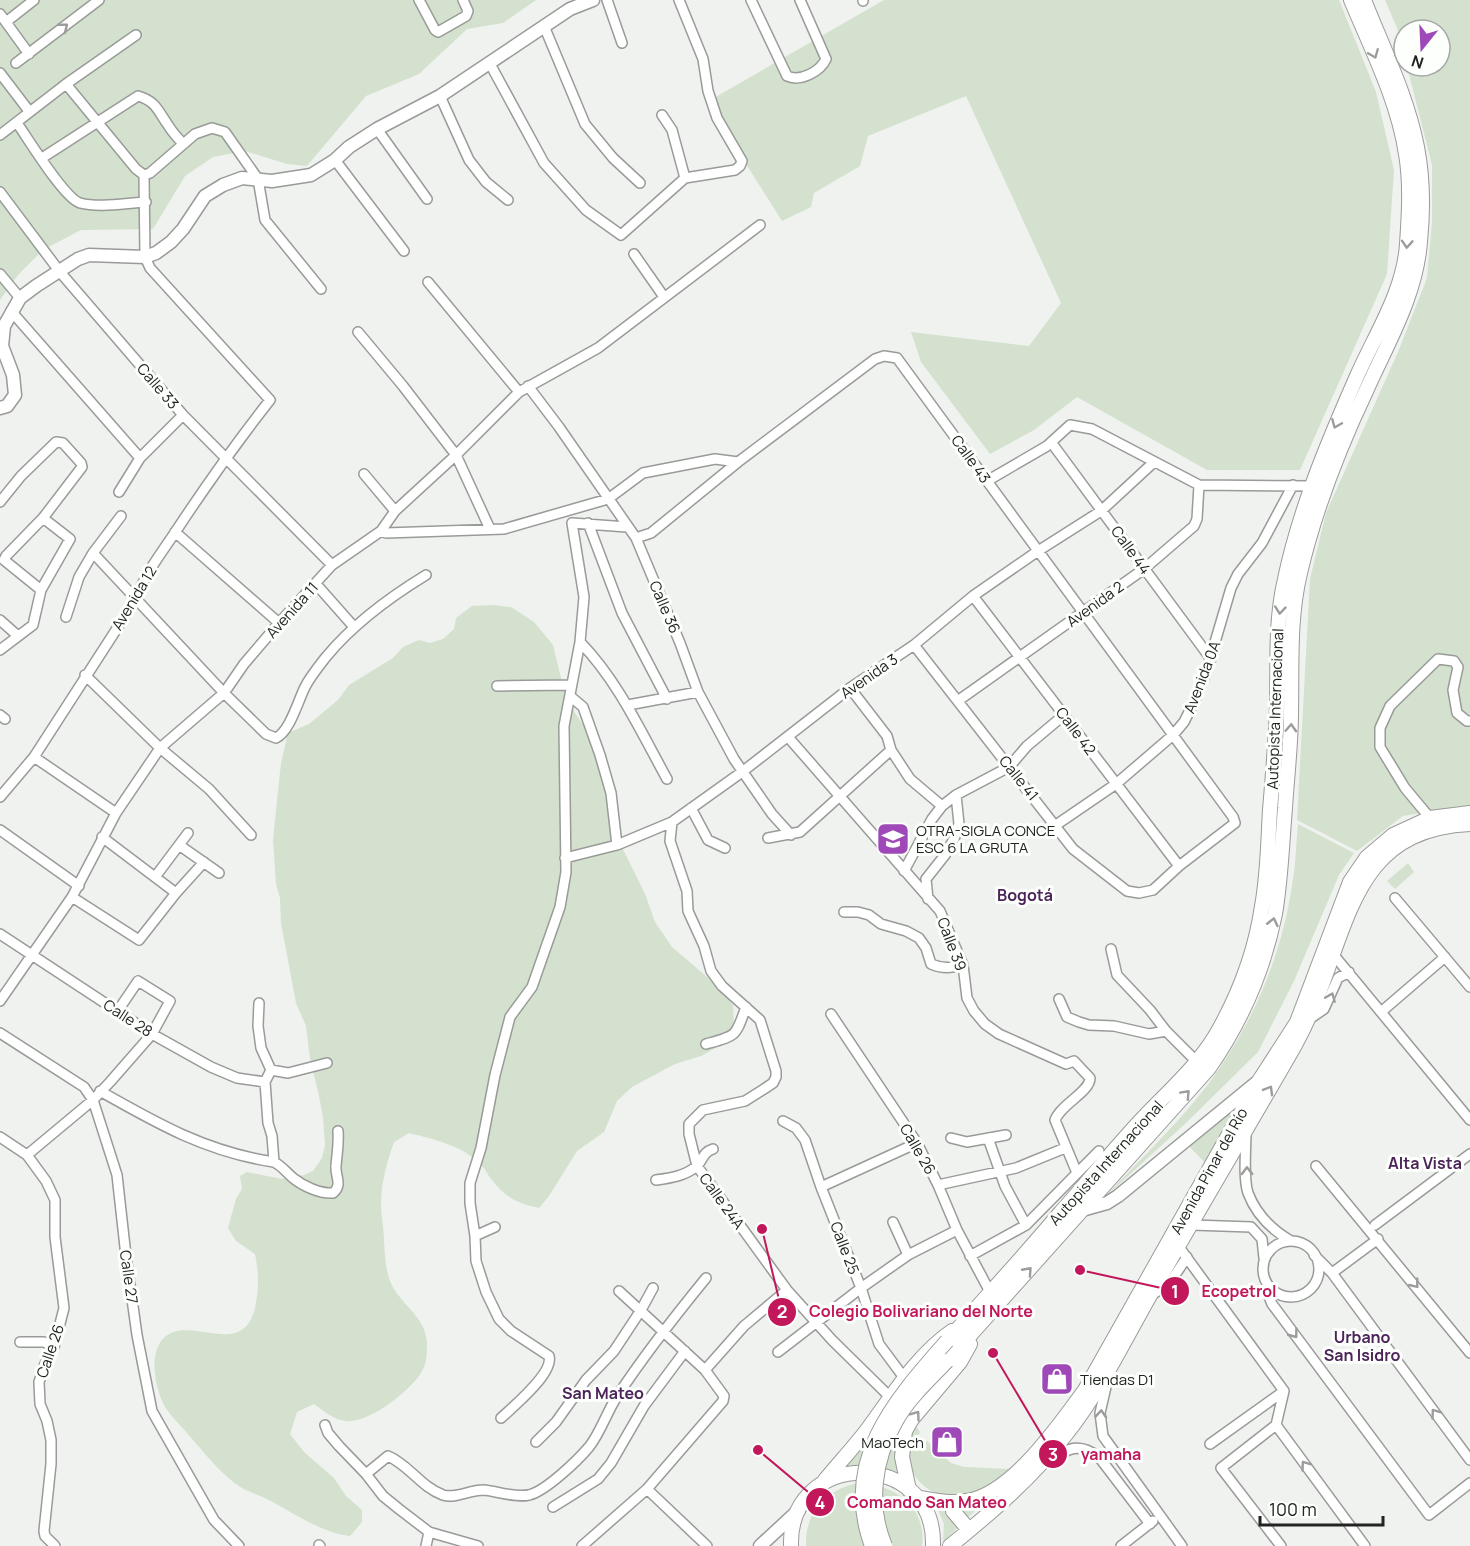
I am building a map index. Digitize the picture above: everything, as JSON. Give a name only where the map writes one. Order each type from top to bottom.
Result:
[{"type":"main road","name":"Autopista Internacional","points":[[872,1546],[864,1506],[864,1486],[870,1452],[886,1416],[959,1327],[1145,1116],[1197,1062],[1214,1038],[1237,993],[1260,920],[1266,875],[1277,727],[1279,612],[1287,568],[1312,486],[1352,387],[1394,297],[1404,270],[1407,243],[1408,181],[1403,136],[1387,86],[1352,0]]},
{"type":"main road","name":"Autopista Internacional","points":[[885,1546],[878,1524],[874,1488],[881,1455],[896,1420],[908,1403],[1191,1088],[1222,1049],[1253,987],[1272,927],[1282,850],[1291,720],[1292,624],[1300,573],[1314,519],[1329,478],[1408,299],[1418,264],[1420,246],[1421,189],[1417,147],[1404,99],[1364,0]]},
{"type":"main road","name":"Avenida Pinar del Río","points":[[913,1494],[955,1502],[968,1501],[988,1494],[1051,1437],[1099,1367],[1259,1081],[1297,1022],[1350,882],[1367,856],[1393,834],[1470,813]]},
{"type":"main road","name":"Avenida Pinar del Río","points":[[950,1546],[1033,1472],[1081,1416],[1150,1296],[1183,1252],[1191,1225],[1308,1020],[1353,901],[1371,871],[1394,848],[1433,822],[1470,824]]},
{"type":"main road","name":"Autopista Internacional","points":[[933,1546],[929,1521],[913,1494],[902,1458],[905,1431],[912,1419],[960,1362],[984,1320]]},
{"type":"main road","points":[[791,1546],[793,1526],[807,1497],[851,1451],[890,1397],[934,1343],[959,1327]]},
{"type":"main road","points":[[820,1485],[842,1475],[863,1472],[891,1478],[913,1494]]},
{"type":"main road","points":[[955,1502],[953,1511],[969,1530]]},
{"type":"street","points":[[29,54],[3,18],[34,0]]},
{"type":"street","points":[[16,63],[99,0]]},
{"type":"street","points":[[419,0],[438,32],[466,16],[468,11],[463,0]]},
{"type":"street","points":[[0,408],[7,406],[15,395],[13,375],[2,346],[4,326],[20,298],[78,259],[89,255],[145,257],[156,253],[183,229],[205,196],[223,185],[242,178],[272,181],[311,176],[377,129],[440,96],[570,9],[593,0]]},
{"type":"street","points":[[607,0],[622,43]]},
{"type":"street","points":[[489,62],[544,164],[586,210],[621,235],[685,178],[735,170],[742,161],[717,118],[708,91],[703,59],[679,0]]},
{"type":"street","points":[[752,0],[787,76],[794,80],[802,78],[823,65],[826,59],[800,0]]},
{"type":"street","points":[[544,26],[585,124],[612,158],[640,183]]},
{"type":"street","points":[[0,135],[29,111],[136,35]]},
{"type":"street","points":[[0,73],[29,111]]},
{"type":"street","points":[[66,84],[135,169],[144,176],[145,257]]},
{"type":"street","points":[[42,158],[138,96],[158,107],[183,144]]},
{"type":"street","points":[[440,96],[469,160],[486,182],[508,200]]},
{"type":"street","points":[[662,115],[672,130],[685,178]]},
{"type":"street","points":[[17,123],[64,191],[77,202],[89,204],[146,202]]},
{"type":"street","points":[[144,176],[195,134],[212,128],[225,132],[258,179],[265,220],[321,289]]},
{"type":"street","points":[[377,129],[427,199]]},
{"type":"street","points":[[335,160],[404,251]]},
{"type":"street","name":"Calle 33","points":[[0,192],[60,272],[183,414],[332,565]]},
{"type":"street","points":[[738,462],[715,459],[643,473],[608,499],[504,529],[397,533],[381,531],[395,511],[456,455],[519,392],[598,348],[760,225]]},
{"type":"street","points":[[634,254],[664,297]]},
{"type":"street","name":"Avenida 12","points":[[0,797],[34,756],[136,599],[141,584],[175,532],[225,458],[270,400],[150,268],[145,257]]},
{"type":"street","points":[[0,274],[20,298]]},
{"type":"street","points":[[428,282],[519,392]]},
{"type":"street","points":[[11,311],[140,458]]},
{"type":"street","points":[[358,332],[456,455],[490,529]]},
{"type":"street","name":"Calle 43","points":[[636,538],[651,533],[738,462],[875,359],[884,356],[897,358],[1235,820],[1235,823],[1179,866]]},
{"type":"street","name":"Calle 36","points":[[528,386],[636,538],[698,692],[742,772],[771,814],[790,835]]},
{"type":"street","points":[[119,492],[140,458],[183,414]]},
{"type":"street","points":[[987,481],[1051,442],[1070,425],[1092,429],[1199,485],[1312,486]]},
{"type":"street","points":[[0,502],[21,476],[55,444],[63,442],[81,463],[82,466],[43,518],[4,560],[41,590]]},
{"type":"street","name":"Calle 44","points":[[1051,442],[1210,659]]},
{"type":"street","name":"Avenida 3","points":[[565,858],[617,845],[672,822],[742,772],[850,688],[914,645],[973,596],[1101,511],[1154,462]]},
{"type":"street","points":[[364,474],[395,511]]},
{"type":"street","name":"Avenida 2","points":[[958,700],[1083,613],[1144,568],[1194,526],[1197,519],[1199,485]]},
{"type":"street","name":"Avenida 0A","points":[[1056,825],[1116,784],[1173,735],[1193,704],[1210,659],[1231,588],[1238,574],[1262,543],[1293,485]]},
{"type":"street","points":[[501,1418],[541,1377],[550,1359],[549,1356],[511,1331],[499,1318],[486,1292],[476,1261],[476,1236],[470,1203],[470,1183],[486,1127],[495,1075],[510,1017],[532,987],[560,907],[566,872],[564,726],[580,642],[584,597],[572,523],[567,511]]},
{"type":"street","points":[[66,617],[79,577],[93,553],[121,516]]},
{"type":"street","points":[[0,650],[33,625],[41,590],[70,539],[43,518]]},
{"type":"street","points":[[572,523],[627,527]]},
{"type":"street","points":[[588,523],[622,613],[667,699]]},
{"type":"street","name":"Avenida 11","points":[[0,1001],[79,886],[116,813],[160,748],[224,693],[244,664],[332,565],[381,531]]},
{"type":"street","points":[[175,532],[279,623]]},
{"type":"street","points":[[93,553],[224,693],[272,738],[279,737],[292,717],[306,685],[326,657],[354,627],[396,593],[426,575]]},
{"type":"street","points":[[316,584],[354,627]]},
{"type":"street","name":"Calle 42","points":[[973,596],[1179,866]]},
{"type":"street","points":[[0,620],[18,636]]},
{"type":"street","points":[[580,642],[591,652],[628,705],[667,779]]},
{"type":"street","name":"Calle 41","points":[[914,645],[1073,849],[1126,891],[1139,893],[1153,890],[1179,866]]},
{"type":"street","points":[[1470,721],[1457,713],[1453,690],[1458,667],[1454,661],[1438,659],[1390,706],[1380,728],[1380,747],[1406,788],[1433,822],[1470,830]]},
{"type":"street","points":[[85,675],[160,748],[209,789],[251,835]]},
{"type":"street","points":[[497,686],[572,685]]},
{"type":"street","points":[[850,688],[887,736],[891,750],[910,779],[942,806]]},
{"type":"street","points":[[628,705],[698,692]]},
{"type":"street","points":[[570,696],[583,706],[600,755],[611,793],[617,845]]},
{"type":"street","points":[[904,871],[932,819],[942,806],[956,795],[1009,766],[1027,746],[1064,715]]},
{"type":"street","name":"Calle 39","points":[[788,737],[842,797],[928,900],[940,911],[963,965],[969,1005],[985,1024],[999,1034],[1066,1064],[1074,1061],[1090,1078],[1091,1082],[1059,1112],[1054,1120],[1065,1148]]},
{"type":"street","points":[[768,838],[800,832],[842,797],[891,750]]},
{"type":"street","points":[[34,756],[116,813]]},
{"type":"street","points":[[928,900],[926,879],[945,855],[959,824],[956,795]]},
{"type":"street","points":[[691,808],[708,840],[725,848]]},
{"type":"street","points":[[672,822],[670,842],[687,891],[688,911],[704,946],[711,971],[722,986],[760,1020],[765,1030],[776,1077],[773,1083],[745,1101],[704,1110],[690,1124],[688,1134],[696,1166]]},
{"type":"street","points":[[0,830],[79,886]]},
{"type":"street","points":[[155,877],[188,833]]},
{"type":"street","points":[[102,837],[176,893]]},
{"type":"street","points":[[179,845],[219,873]]},
{"type":"street","points":[[72,897],[139,940],[204,862]]},
{"type":"street","points":[[1395,898],[1470,987]]},
{"type":"street","points":[[844,912],[869,915],[880,924],[906,931],[920,938],[931,964],[941,968],[963,965]]},
{"type":"street","name":"Calle 28","points":[[0,934],[152,1034],[228,1075],[265,1082]]},
{"type":"street","points":[[1111,949],[1117,975],[1166,1031],[1197,1062]]},
{"type":"street","points":[[1333,954],[1470,1120]]},
{"type":"street","points":[[1381,1012],[1445,957]]},
{"type":"street","points":[[1308,1020],[1324,1009],[1338,978],[1349,972]]},
{"type":"street","points":[[27,1155],[93,1100],[152,1034],[170,1004],[167,998],[138,981],[117,1012]]},
{"type":"street","points":[[1059,999],[1067,1017],[1089,1025],[1114,1026],[1149,1034],[1166,1031]]},
{"type":"street","points":[[259,1003],[258,1026],[261,1048],[271,1070]]},
{"type":"street","points":[[706,1044],[732,1037],[746,1006]]},
{"type":"street","name":"Calle 26","points":[[831,1014],[917,1143],[957,1230],[990,1292]]},
{"type":"street","name":"Calle 27","points":[[0,1033],[84,1087],[93,1100],[117,1175],[137,1335],[152,1411],[214,1520],[239,1546]]},
{"type":"street","points":[[271,1070],[288,1073],[327,1063]]},
{"type":"street","points":[[271,1070],[265,1082],[274,1162]]},
{"type":"street","points":[[1082,1210],[1107,1203],[1118,1196],[1259,1081]]},
{"type":"street","points":[[100,1091],[187,1138],[220,1150],[274,1162],[294,1179],[322,1192],[333,1193],[338,1188],[339,1179],[336,1168],[340,1148],[338,1131]]},
{"type":"street","name":"Calle 25","points":[[783,1121],[796,1128],[806,1140],[821,1187],[861,1288],[879,1344],[905,1379]]},
{"type":"street","points":[[1246,1131],[1248,1193],[1272,1228],[1291,1241],[1303,1244],[1332,1273],[1470,1460]]},
{"type":"street","points":[[951,1138],[967,1142],[1006,1135]]},
{"type":"street","name":"Calle 26","points":[[0,1137],[27,1155],[46,1181],[55,1200],[55,1237],[65,1303],[54,1347],[39,1382],[39,1394],[51,1440],[51,1464],[44,1531],[45,1536],[55,1546]]},
{"type":"street","points":[[988,1138],[1000,1172],[1026,1225]]},
{"type":"street","points":[[821,1187],[917,1143]]},
{"type":"street","points":[[938,1185],[1016,1168],[1065,1148],[1077,1173]]},
{"type":"street","points":[[656,1180],[678,1177],[696,1166],[705,1153],[713,1149]]},
{"type":"street","points":[[970,1256],[1026,1225],[1099,1151]]},
{"type":"street","points":[[1376,1225],[1470,1154]]},
{"type":"street","name":"Calle 24A","points":[[696,1166],[787,1290],[832,1340],[890,1397]]},
{"type":"street","points":[[1316,1166],[1470,1353]]},
{"type":"street","points":[[893,1222],[908,1255]]},
{"type":"street","points":[[1191,1225],[1251,1227],[1262,1239],[1264,1277],[1272,1304],[1429,1515],[1470,1483]]},
{"type":"street","points":[[476,1236],[495,1227]]},
{"type":"street","points":[[778,1352],[816,1321],[908,1255],[957,1230]]},
{"type":"street","points":[[1332,1273],[1378,1239]]},
{"type":"street","points":[[1264,1260],[1274,1246],[1291,1241]]},
{"type":"street","points":[[1183,1252],[1284,1391],[1276,1425],[1221,1468],[1281,1546]]},
{"type":"street","points":[[1267,1284],[1273,1290],[1289,1296],[1306,1292],[1312,1287],[1318,1271],[1314,1255]]},
{"type":"street","points":[[366,1474],[388,1456],[409,1469],[425,1485],[447,1496],[483,1490],[511,1495],[530,1494],[561,1475],[590,1445],[616,1397],[663,1331],[706,1278]]},
{"type":"street","points":[[536,1442],[556,1422],[586,1380],[614,1351],[653,1288]]},
{"type":"street","points":[[705,1370],[744,1326],[787,1290]]},
{"type":"street","points":[[582,1546],[646,1489],[723,1401],[724,1396],[705,1370],[619,1291]]},
{"type":"street","points":[[20,1342],[44,1342],[54,1347]]},
{"type":"street","points":[[553,1507],[598,1479],[611,1463],[644,1406],[685,1351]]},
{"type":"street","points":[[1109,1370],[1100,1413],[1103,1436],[1182,1546]]},
{"type":"street","points":[[1210,1444],[1284,1391]]},
{"type":"street","points":[[325,1425],[328,1433],[383,1496],[429,1532],[478,1546]]},
{"type":"street","points":[[1276,1425],[1365,1546]]},
{"type":"street","points":[[1033,1472],[1067,1450],[1078,1448],[1089,1450],[1099,1458],[1150,1524]]},
{"type":"street","points":[[646,1489],[707,1546]]},
{"type":"street","points":[[1138,1508],[1148,1500]]},
{"type":"street","points":[[760,1546],[799,1510]]},
{"type":"street","points":[[1121,1546],[1160,1516]]},
{"type":"street","points":[[426,1546],[429,1532]]},
{"type":"green space","points":[[0,0],[536,0],[503,23],[467,29],[419,74],[366,96],[307,166],[287,164],[245,151],[213,157],[185,176],[153,229],[81,230],[43,250],[18,275],[0,300]]},
{"type":"green space","points":[[884,0],[1339,0],[1376,92],[1394,170],[1387,274],[1300,470],[1207,470],[1077,397],[1034,430],[990,454],[921,362],[911,332],[1029,346],[1061,303],[966,96],[868,136],[860,166],[814,193],[811,207],[782,221],[707,102]]},
{"type":"green space","points":[[1385,0],[1470,0],[1470,805],[1403,816],[1357,851],[1297,820],[1310,579],[1326,513],[1398,352],[1427,278],[1432,222],[1432,165],[1410,78],[1452,78],[1452,18],[1393,18]]},
{"type":"green space","points":[[472,606],[511,607],[534,622],[553,645],[561,678],[575,713],[591,736],[620,843],[645,894],[655,922],[672,947],[720,988],[733,1005],[734,1029],[721,1045],[701,1056],[675,1064],[632,1087],[617,1101],[604,1132],[577,1151],[539,1208],[518,1202],[507,1195],[474,1158],[457,1148],[409,1133],[394,1142],[381,1196],[386,1265],[394,1289],[423,1327],[427,1343],[424,1366],[408,1389],[376,1412],[355,1421],[346,1421],[333,1417],[314,1404],[297,1412],[290,1434],[304,1452],[334,1478],[346,1496],[362,1510],[362,1522],[350,1536],[329,1531],[309,1522],[268,1499],[242,1488],[227,1476],[164,1405],[156,1381],[156,1354],[162,1340],[173,1333],[185,1330],[226,1334],[238,1332],[248,1324],[255,1308],[257,1294],[258,1274],[255,1254],[236,1241],[228,1228],[236,1199],[242,1189],[240,1176],[247,1172],[282,1179],[304,1175],[313,1171],[322,1158],[325,1145],[323,1117],[310,1058],[306,1026],[296,1003],[276,884],[273,840],[281,763],[288,733],[309,724],[338,700],[349,685],[393,658],[403,647],[419,640],[430,643],[443,639],[454,629],[456,618]]},
{"type":"green space","points":[[1298,824],[1354,853],[1339,875],[1294,981],[1258,1052],[1186,1123],[1105,1197],[1195,1101],[1235,1045],[1247,1023],[1268,977],[1283,929],[1294,872]]},
{"type":"green space","points":[[1408,863],[1414,872],[1395,889],[1387,881]]},
{"type":"green space","points":[[1245,1099],[1206,1164],[1188,1145]]},
{"type":"green space","points":[[890,1411],[905,1423],[901,1473],[874,1467],[847,1470],[843,1466]]},
{"type":"green space","points":[[915,1425],[920,1432],[917,1438],[923,1443],[927,1441],[951,1463],[964,1467],[1009,1469],[1010,1472],[987,1488],[968,1496],[946,1496],[933,1492],[915,1476],[910,1465],[908,1452]]},
{"type":"green space","points":[[858,1483],[884,1488],[905,1500],[919,1519],[922,1546],[806,1546],[809,1522],[820,1504],[836,1491]]},
{"type":"green space","points":[[990,1496],[943,1542],[944,1524],[937,1507],[952,1510],[965,1509],[978,1505]]},
{"type":"place","name":"OTRA-SIGLA CONCE ESC 6 LA GRUTA","points":[[893,839]]},
{"type":"place","name":"Colegio Bolivariano del Norte","points":[[762,1229]]},
{"type":"place","name":"Ecopetrol","points":[[1080,1270]]},
{"type":"place","name":"yamaha","points":[[993,1353]]},
{"type":"place","name":"Tiendas D1","points":[[1057,1379]]},
{"type":"place","name":"MaoTech","points":[[947,1442]]},
{"type":"place","name":"Comando San Mateo","points":[[758,1450]]},
{"type":"district","name":"Bogotá","points":[[1025,895]]},
{"type":"district","name":"Alta Vista","points":[[1425,1163]]},
{"type":"district","name":"Urbano San Isidro","points":[[1362,1346]]},
{"type":"district","name":"San Mateo","points":[[603,1393]]}]
